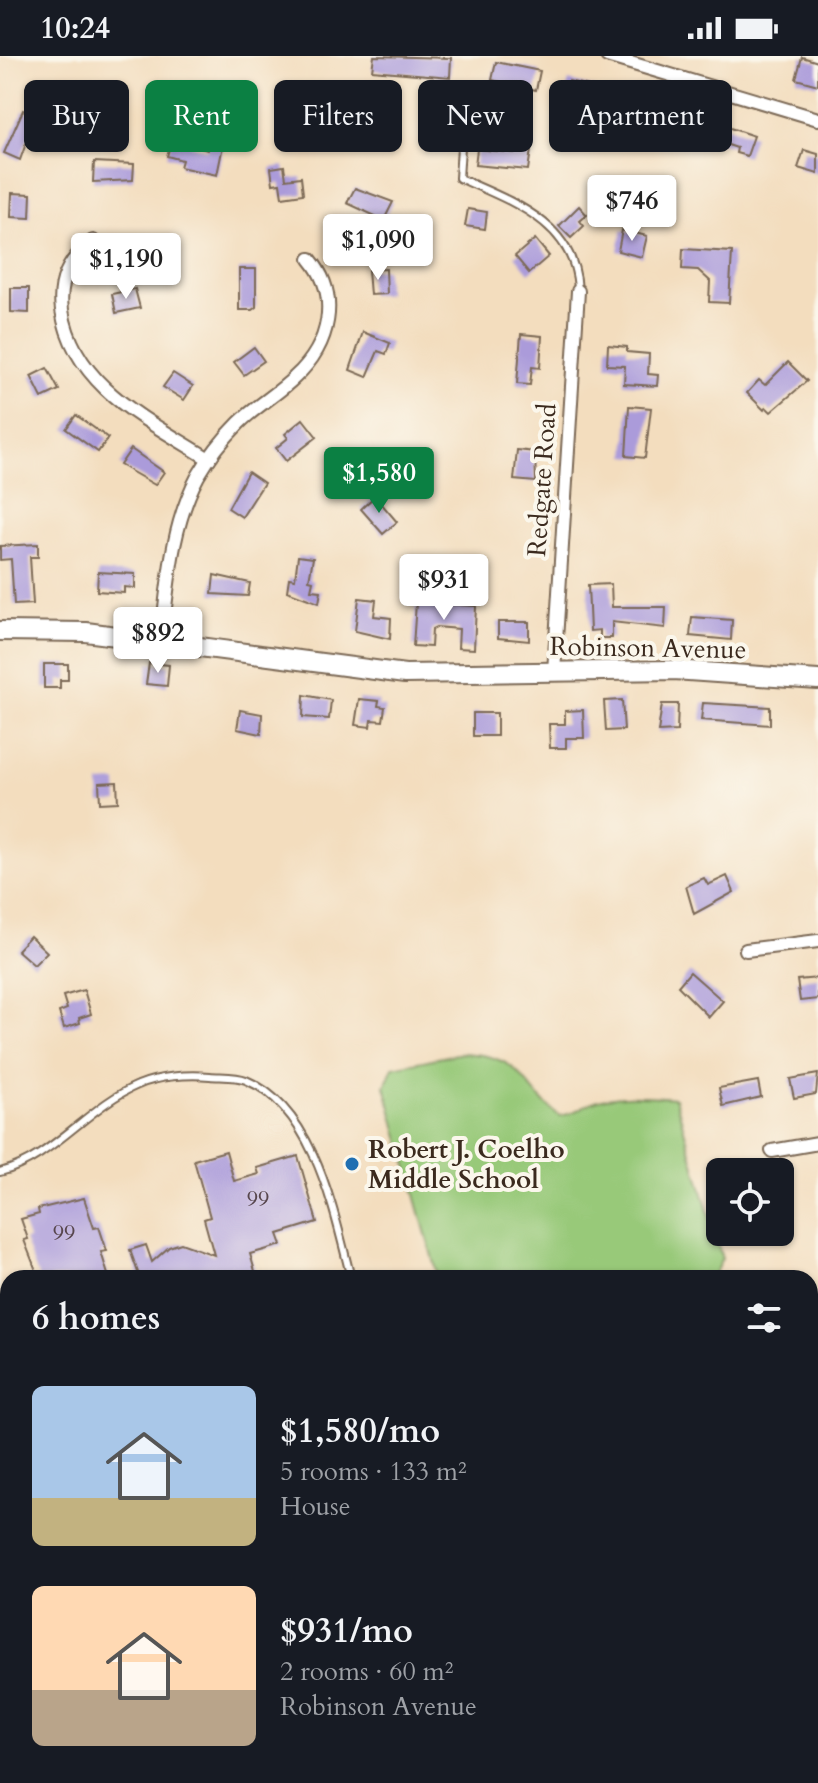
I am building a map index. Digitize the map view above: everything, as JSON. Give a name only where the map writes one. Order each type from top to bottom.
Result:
[{"type":"street","points":[[607,56],[818,119]]},
{"type":"street","points":[[93,241],[69,267],[62,289],[64,319],[80,359],[115,398],[209,459]]},
{"type":"street","points":[[161,642],[180,522],[209,459],[239,422],[296,376],[318,347],[325,331],[330,300],[323,277],[310,259]]},
{"type":"street","name":"Redgate Road","points":[[554,672],[578,291]]},
{"type":"street","name":"Robinson Avenue","points":[[0,631],[65,630],[405,674],[696,671],[818,680]]},
{"type":"street","points":[[746,950],[818,941]]},
{"type":"street","points":[[772,1151],[818,1143]]},
{"type":"lane","points":[[461,152],[459,178],[526,211],[563,240],[574,260],[578,291]]},
{"type":"lane","points":[[0,1172],[22,1167],[68,1130],[139,1084],[190,1075],[245,1079],[277,1100],[314,1152],[349,1270]]},
{"type":"green space","points":[[462,1053],[483,1055],[510,1066],[560,1116],[609,1097],[675,1098],[706,1204],[706,1246],[718,1246],[722,1259],[716,1270],[436,1270],[385,1086],[393,1067]]},
{"type":"building","points":[[374,56],[451,58],[450,77],[372,70]]},
{"type":"building","points":[[802,57],[818,62],[818,85],[796,79]]},
{"type":"building","points":[[496,62],[540,71],[536,90],[533,89],[533,80],[492,80]]},
{"type":"building","points":[[23,110],[24,149],[20,160],[4,153]]},
{"type":"building","points":[[732,129],[754,136],[747,156],[736,153],[737,148],[732,146]]},
{"type":"building","points":[[804,150],[818,154],[818,174],[798,168]]},
{"type":"building","points":[[168,152],[222,152],[217,175],[180,167],[182,160],[167,156]]},
{"type":"building","points":[[477,152],[531,152],[528,170],[475,165]]},
{"type":"building","points":[[94,162],[134,164],[133,180],[93,182]]},
{"type":"building","points":[[284,166],[286,179],[301,177],[303,194],[282,197],[280,183],[273,184],[271,168]]},
{"type":"building","points":[[355,188],[393,202],[384,220],[347,203]]},
{"type":"building","points":[[12,193],[31,194],[30,218],[11,217]]},
{"type":"building","points":[[579,206],[587,215],[580,221],[584,226],[571,238],[559,226]]},
{"type":"building","points":[[468,209],[487,212],[485,229],[465,226]]},
{"type":"building","points":[[622,230],[647,236],[642,257],[618,251]]},
{"type":"building","points":[[535,239],[549,256],[529,273],[515,256]]},
{"type":"building","points":[[683,249],[732,252],[729,303],[709,302],[710,281],[698,270],[682,269]]},
{"type":"building","points":[[239,269],[256,269],[256,307],[252,310],[239,310]]},
{"type":"building","points":[[386,269],[387,294],[370,295],[368,270]]},
{"type":"building","points":[[11,288],[29,288],[29,313],[11,312]]},
{"type":"building","points":[[135,289],[140,308],[116,313],[112,294]]},
{"type":"building","points":[[363,332],[390,343],[386,354],[378,351],[367,377],[350,370]]},
{"type":"building","points":[[521,334],[542,336],[540,368],[532,367],[530,385],[517,384]]},
{"type":"building","points":[[608,345],[627,347],[627,352],[649,354],[648,374],[658,375],[657,386],[624,384],[625,366],[607,365]]},
{"type":"building","points":[[254,347],[264,361],[244,375],[234,362]]},
{"type":"building","points":[[788,362],[807,381],[771,412],[766,407],[764,410],[747,393],[759,380],[765,385]]},
{"type":"building","points":[[47,368],[59,390],[42,398],[31,376]]},
{"type":"building","points":[[173,373],[193,386],[184,400],[163,387]]},
{"type":"building","points":[[629,406],[651,408],[645,458],[626,456]]},
{"type":"building","points":[[76,415],[108,438],[98,452],[66,429]]},
{"type":"building","points":[[303,419],[317,437],[286,461],[276,448],[288,438],[285,434]]},
{"type":"building","points":[[131,449],[164,472],[155,485],[120,465]]},
{"type":"building","points":[[517,450],[535,452],[536,482],[514,480]]},
{"type":"building","points":[[248,472],[264,483],[242,517],[228,508]]},
{"type":"building","points":[[375,496],[397,522],[383,534],[361,509]]},
{"type":"building","points":[[38,544],[38,557],[30,557],[33,604],[14,605],[11,559],[0,560],[0,546]]},
{"type":"building","points":[[298,556],[313,558],[309,580],[313,581],[311,590],[321,591],[319,603],[287,591],[289,578],[295,579]]},
{"type":"building","points":[[98,572],[135,574],[135,588],[124,587],[124,593],[97,591]]},
{"type":"building","points":[[214,575],[250,583],[248,596],[212,594]]},
{"type":"building","points":[[611,584],[612,607],[666,607],[665,628],[612,622],[612,638],[600,638],[600,630],[590,631],[588,585]]},
{"type":"building","points":[[434,596],[445,597],[444,604],[476,606],[474,649],[458,648],[459,629],[436,627],[432,629],[431,647],[413,646],[416,603],[433,604]]},
{"type":"building","points":[[359,598],[376,600],[374,616],[391,618],[390,639],[355,631]]},
{"type":"building","points":[[692,617],[732,620],[731,640],[690,636]]},
{"type":"building","points":[[498,622],[529,622],[529,641],[498,638]]},
{"type":"building","points":[[149,663],[169,665],[167,686],[146,684]]},
{"type":"building","points":[[44,664],[68,664],[68,680],[60,680],[60,688],[44,688]]},
{"type":"building","points":[[304,695],[331,700],[329,719],[303,717]]},
{"type":"building","points":[[359,699],[379,701],[378,706],[385,707],[383,721],[371,720],[370,727],[355,725]]},
{"type":"building","points":[[622,700],[624,730],[606,731],[604,701]]},
{"type":"building","points":[[703,703],[770,707],[770,725],[701,720]]},
{"type":"building","points":[[662,704],[678,704],[677,731],[658,732]]},
{"type":"building","points":[[240,710],[262,714],[261,734],[237,729]]},
{"type":"building","points":[[583,710],[584,738],[566,738],[566,748],[550,748],[549,724],[565,724],[565,711]]},
{"type":"building","points":[[473,713],[497,713],[497,736],[473,736]]},
{"type":"building","points":[[117,782],[118,802],[100,803],[99,783]]},
{"type":"building","points":[[727,876],[734,892],[694,914],[686,886],[704,878],[708,885]]},
{"type":"building","points":[[30,936],[47,952],[34,965],[17,950]]},
{"type":"building","points":[[690,972],[723,1001],[709,1017],[678,986]]},
{"type":"building","points":[[818,978],[818,999],[800,1001],[797,980]]},
{"type":"building","points":[[84,990],[91,1014],[79,1018],[80,1023],[64,1028],[59,1012],[67,1009],[63,996]]},
{"type":"building","points":[[818,1074],[816,1094],[794,1098],[790,1079]]},
{"type":"building","points":[[758,1081],[761,1097],[723,1106],[719,1088]]},
{"type":"building","points":[[226,1151],[234,1181],[259,1174],[257,1168],[298,1156],[317,1222],[278,1234],[282,1245],[250,1254],[255,1270],[137,1270],[130,1250],[146,1245],[152,1262],[169,1247],[181,1243],[214,1255],[204,1219],[210,1217],[194,1160]]},
{"type":"building","points":[[84,1198],[94,1228],[99,1227],[107,1251],[101,1252],[107,1270],[36,1270],[24,1240],[28,1239],[21,1219],[39,1214],[38,1209]]},
{"type":"place","name":"Robert J. Coelho Middle School","points":[[352,1164]]}]
